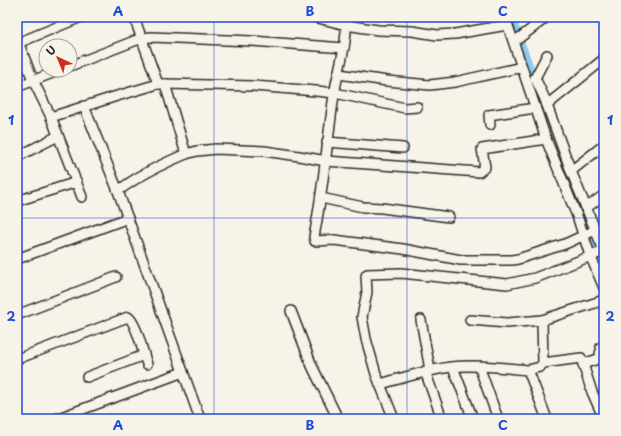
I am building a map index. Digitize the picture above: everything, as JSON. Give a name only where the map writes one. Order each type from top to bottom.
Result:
[{"type":"street","points":[[80,17],[18,41],[33,80],[51,117],[82,197]]},
{"type":"street","points":[[134,17],[161,84],[186,154]]},
{"type":"street","points":[[314,17],[346,21],[378,30],[412,31],[437,35],[506,21],[527,75],[535,108],[546,139],[558,168],[599,253],[604,288]]},
{"type":"street","points":[[514,42],[547,17]]},
{"type":"street","points":[[346,21],[344,48],[338,74],[327,142],[326,162],[314,237],[315,241],[334,240],[403,249],[461,260],[474,261],[487,259],[518,259],[561,245],[604,226]]},
{"type":"street","points":[[78,63],[142,38],[157,37],[252,41],[344,48]]},
{"type":"street","points":[[338,74],[430,85],[527,75],[547,55]]},
{"type":"street","points":[[547,104],[604,59]]},
{"type":"street","points":[[527,75],[547,104],[569,168],[586,208],[589,233],[599,253]]},
{"type":"street","points":[[17,87],[38,78]]},
{"type":"street","points":[[51,117],[161,84],[254,86],[335,93],[401,107],[418,107]]},
{"type":"street","points":[[84,106],[118,191],[200,419]]},
{"type":"street","points":[[490,125],[489,115],[535,108]]},
{"type":"street","points":[[17,157],[58,136]]},
{"type":"street","points":[[118,191],[136,178],[186,154],[197,151],[230,149],[271,152],[326,162],[479,172],[484,167],[482,149],[546,139]]},
{"type":"street","points":[[327,142],[403,148]]},
{"type":"street","points":[[558,168],[569,168],[604,145]]},
{"type":"street","points":[[17,201],[77,182]]},
{"type":"street","points":[[586,208],[604,195]]},
{"type":"street","points":[[321,198],[363,207],[382,208],[449,217]]},
{"type":"street","points":[[17,259],[128,218]]},
{"type":"street","points":[[394,419],[368,349],[362,317],[366,292],[366,276],[368,274],[401,273],[507,284],[535,278],[599,253]]},
{"type":"street","points":[[17,315],[116,277]]},
{"type":"street","points":[[470,320],[508,323],[542,320],[604,300]]},
{"type":"street","points":[[291,312],[312,366],[338,419]]},
{"type":"street","points":[[17,359],[126,317],[131,319],[135,327],[147,364]]},
{"type":"street","points":[[421,320],[427,371],[442,419]]},
{"type":"street","points":[[542,320],[543,363]]},
{"type":"street","points":[[583,364],[601,358],[600,353],[603,352],[601,346],[604,345]]},
{"type":"street","points":[[87,377],[144,355]]},
{"type":"street","points":[[380,384],[427,371],[453,367],[479,366],[528,370],[540,367],[543,363],[581,358],[592,392],[604,419]]},
{"type":"street","points":[[479,366],[498,419]]},
{"type":"street","points":[[453,367],[473,419]]},
{"type":"street","points":[[528,370],[547,419]]},
{"type":"street","points":[[56,419],[182,372]]},
{"type":"waterway","points":[[511,17],[536,84]]},
{"type":"waterway","points":[[572,183],[604,273]]}]
